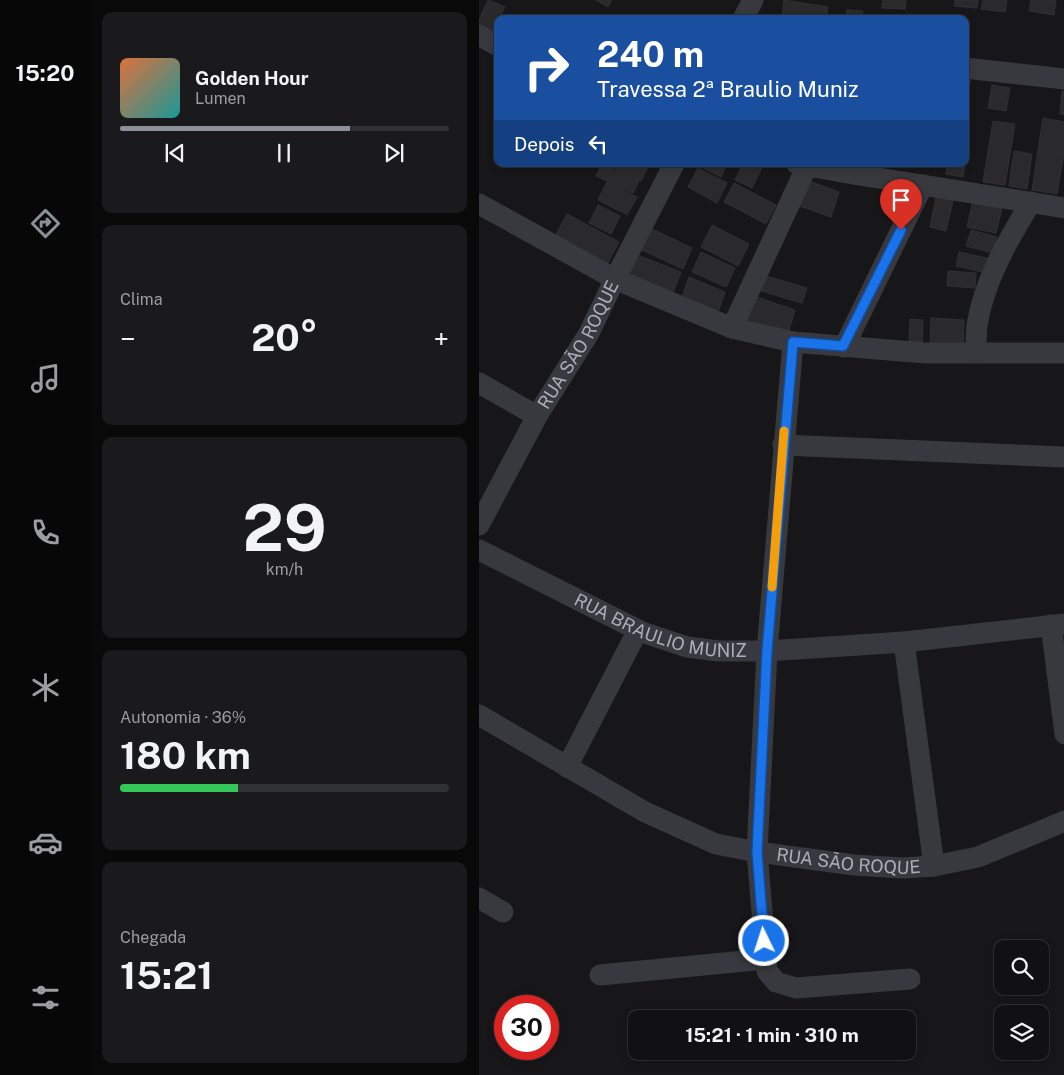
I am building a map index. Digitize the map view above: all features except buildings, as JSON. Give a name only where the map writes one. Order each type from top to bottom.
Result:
[{"type":"street","points":[[479,35],[494,44]]},
{"type":"street","points":[[969,68],[1064,79]]},
{"type":"street","name":"RUA SÃO ROQUE","points":[[479,525],[537,416],[589,333],[673,167]]},
{"type":"street","points":[[732,328],[801,167]]},
{"type":"street","points":[[814,167],[1064,208]]},
{"type":"street","points":[[843,346],[923,185]]},
{"type":"street","points":[[976,352],[977,326],[988,286],[1007,244],[1031,202]]},
{"type":"street","points":[[479,204],[615,279],[732,328],[793,342],[926,353],[1064,353]]},
{"type":"street","points":[[793,342],[767,651],[757,852],[767,971],[776,982],[796,988],[909,979]]},
{"type":"street","points":[[479,384],[537,416]]},
{"type":"street","points":[[783,445],[1064,457]]},
{"type":"street","name":"RUA BRAULIO MUNIZ","points":[[479,550],[638,630],[687,647],[718,652],[767,651],[904,642],[1058,625]]},
{"type":"street","points":[[1058,625],[1064,734]]},
{"type":"street","points":[[567,767],[638,630]]},
{"type":"street","points":[[904,642],[934,866]]},
{"type":"street","name":"RUA SÃO ROQUE","points":[[479,715],[645,812],[716,844],[757,852],[854,865],[903,868],[934,866],[978,857],[1064,821]]},
{"type":"street","points":[[479,898],[503,912]]},
{"type":"street","points":[[600,975],[765,959]]},
{"type":"slow traffic","points":[[772,587],[784,431]]},
{"type":"route","points":[[764,941],[757,852],[767,651],[793,342],[843,346],[901,230]]}]
